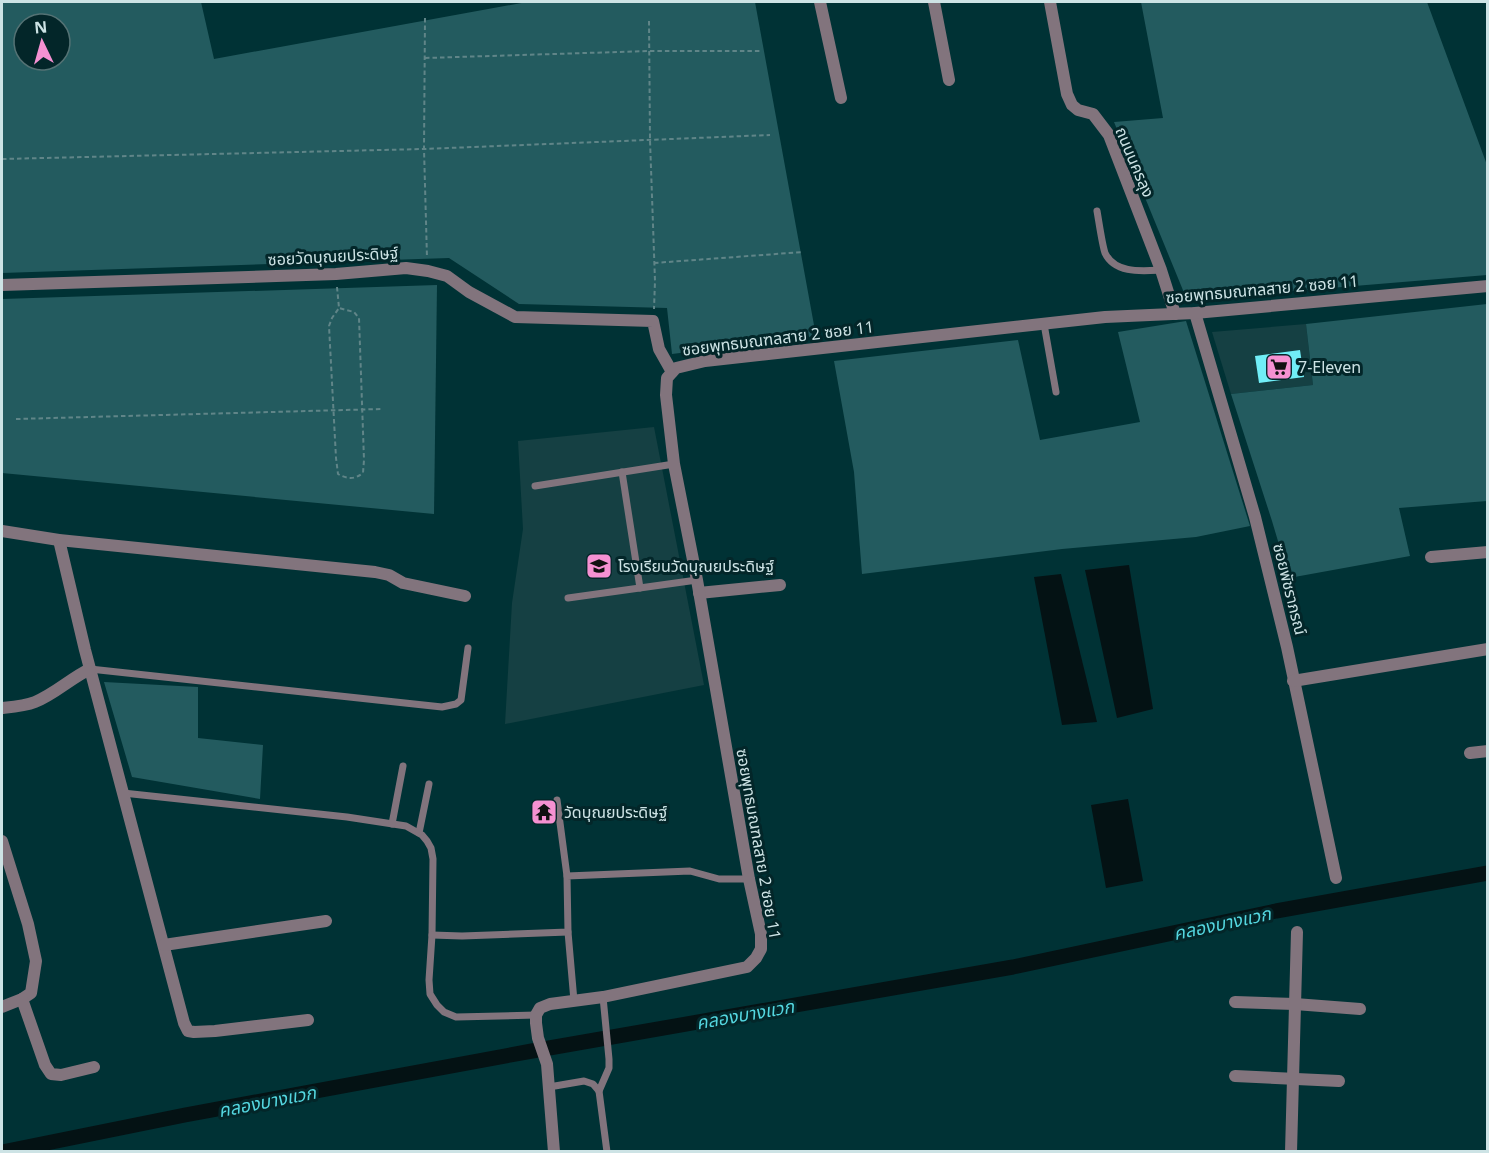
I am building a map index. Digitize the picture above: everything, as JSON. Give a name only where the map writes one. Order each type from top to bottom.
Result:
[{"type":"street","points":[[820,2],[841,98]]},
{"type":"street","points":[[934,2],[949,80]]},
{"type":"street","name":"ถนนนครลุง","points":[[1050,2],[1067,94],[1072,105],[1078,110],[1093,114],[1108,135],[1161,270],[1174,314]]},
{"type":"street","name":"ซอยวัดบุณยประดิษฐ์","points":[[2,285],[336,274],[406,268],[447,276],[469,292],[515,317],[653,321]]},
{"type":"street","name":"ซอยพุทธมณฑลสาย 2 ซอย 11","points":[[536,1015],[540,1008],[550,1005],[603,997],[747,967],[756,958],[760,949],[761,934],[674,464],[666,395],[667,378],[676,368],[705,361],[1105,317],[1196,313],[1488,286]]},
{"type":"street","name":"ซอยพัชราภรณ์","points":[[1196,313],[1255,517],[1287,647],[1336,878]]},
{"type":"street","points":[[653,321],[659,350],[672,372]]},
{"type":"street","points":[[2,531],[59,540],[375,572],[389,575],[403,583],[465,596]]},
{"type":"street","points":[[59,540],[90,669],[188,1031],[215,1031],[308,1020]]},
{"type":"street","points":[[1431,557],[1488,552]]},
{"type":"street","points":[[699,594],[780,585]]},
{"type":"street","points":[[1293,681],[1488,649]]},
{"type":"street","points":[[2,708],[33,703],[76,675],[90,669]]},
{"type":"street","points":[[1470,753],[1488,751]]},
{"type":"street","points":[[2,841],[28,924],[36,961],[31,993],[2,1007]]},
{"type":"street","points":[[164,945],[326,921]]},
{"type":"street","points":[[1291,1152],[1297,932]]},
{"type":"street","points":[[22,999],[45,1065],[51,1074],[61,1075],[94,1067]]},
{"type":"street","points":[[1235,1002],[1360,1009]]},
{"type":"street","points":[[536,1015],[538,1038],[548,1064],[554,1152]]},
{"type":"street","points":[[1235,1076],[1339,1082]]},
{"type":"lane","points":[[1097,211],[1106,254],[1117,267],[1139,271],[1161,270]]},
{"type":"lane","points":[[1044,324],[1056,392]]},
{"type":"lane","points":[[535,486],[674,464]]},
{"type":"lane","points":[[622,472],[640,588]]},
{"type":"lane","points":[[568,598],[697,580]]},
{"type":"lane","points":[[90,669],[442,707],[456,704],[460,700],[468,648]]},
{"type":"lane","points":[[392,825],[402,766]]},
{"type":"lane","points":[[419,833],[429,784]]},
{"type":"lane","points":[[123,793],[347,817],[406,826],[419,833],[427,841],[433,859],[429,980],[430,994],[436,1005],[444,1012],[456,1017],[536,1015]]},
{"type":"lane","points":[[557,800],[567,876],[568,932],[574,1001]]},
{"type":"lane","points":[[567,876],[690,871],[719,879],[749,879]]},
{"type":"lane","points":[[432,935],[568,932]]},
{"type":"lane","points":[[599,1091],[609,1068],[609,1044],[603,997]]},
{"type":"lane","points":[[549,1087],[584,1081],[593,1083],[599,1091],[607,1152]]},
{"type":"path","points":[[425,18],[424,149],[428,271]]},
{"type":"path","points":[[649,21],[653,321]]},
{"type":"path","points":[[425,58],[650,51],[761,51]]},
{"type":"path","points":[[2,159],[424,149],[770,135]]},
{"type":"path","points":[[654,263],[802,252]]},
{"type":"path","points":[[336,274],[339,308],[329,326],[333,411],[338,474],[346,478],[357,477],[363,473],[363,410],[359,318],[354,312],[339,308]]},
{"type":"path","points":[[16,419],[381,409]]},
{"type":"shaded area","points":[[2,2],[201,2],[214,59],[527,2],[755,2],[816,336],[672,354],[667,308],[519,304],[449,258],[2,273]]},
{"type":"shaded area","points":[[1141,2],[1427,2],[1487,165],[1487,275],[1187,300],[1114,122],[1163,118]]},
{"type":"shaded area","points":[[437,285],[434,514],[2,473],[2,299]]},
{"type":"shaded area","points":[[1487,304],[1487,501],[1399,508],[1410,556],[1289,578],[1231,394],[1313,385],[1306,324]]},
{"type":"shaded area","points":[[1186,321],[1250,526],[1196,537],[1062,549],[862,574],[854,472],[834,361],[1018,340],[1040,440],[1140,422],[1118,332]]},
{"type":"shaded area","points":[[1306,324],[1313,385],[1231,394],[1212,332]]},
{"type":"shaded area","name":"โรงเรียนวัดบุณยประดิษฐ์","points":[[654,427],[704,685],[505,724],[512,603],[523,529],[518,441]]},
{"type":"shaded area","points":[[1129,565],[1153,709],[1117,718],[1085,570]]},
{"type":"shaded area","points":[[1061,574],[1097,722],[1062,725],[1034,577]]},
{"type":"shaded area","points":[[104,682],[198,687],[198,738],[263,745],[260,799],[132,777]]},
{"type":"shaded area","points":[[1128,799],[1143,881],[1106,888],[1091,805]]},
{"type":"building","name":"7-Eleven","points":[[1300,350],[1304,377],[1259,383],[1255,356]]},
{"type":"waterway","name":"คลองบางแวก","points":[[2,1152],[185,1115],[532,1051],[1013,967],[1276,911],[1488,873]]},
{"type":"place","name":"7-Eleven","points":[[1279,367]]},
{"type":"place","name":"โรงเรียนวัดบุณยประดิษฐ์","points":[[599,566]]},
{"type":"place","name":"วัดบุณยประดิษฐ์","points":[[544,812]]}]
